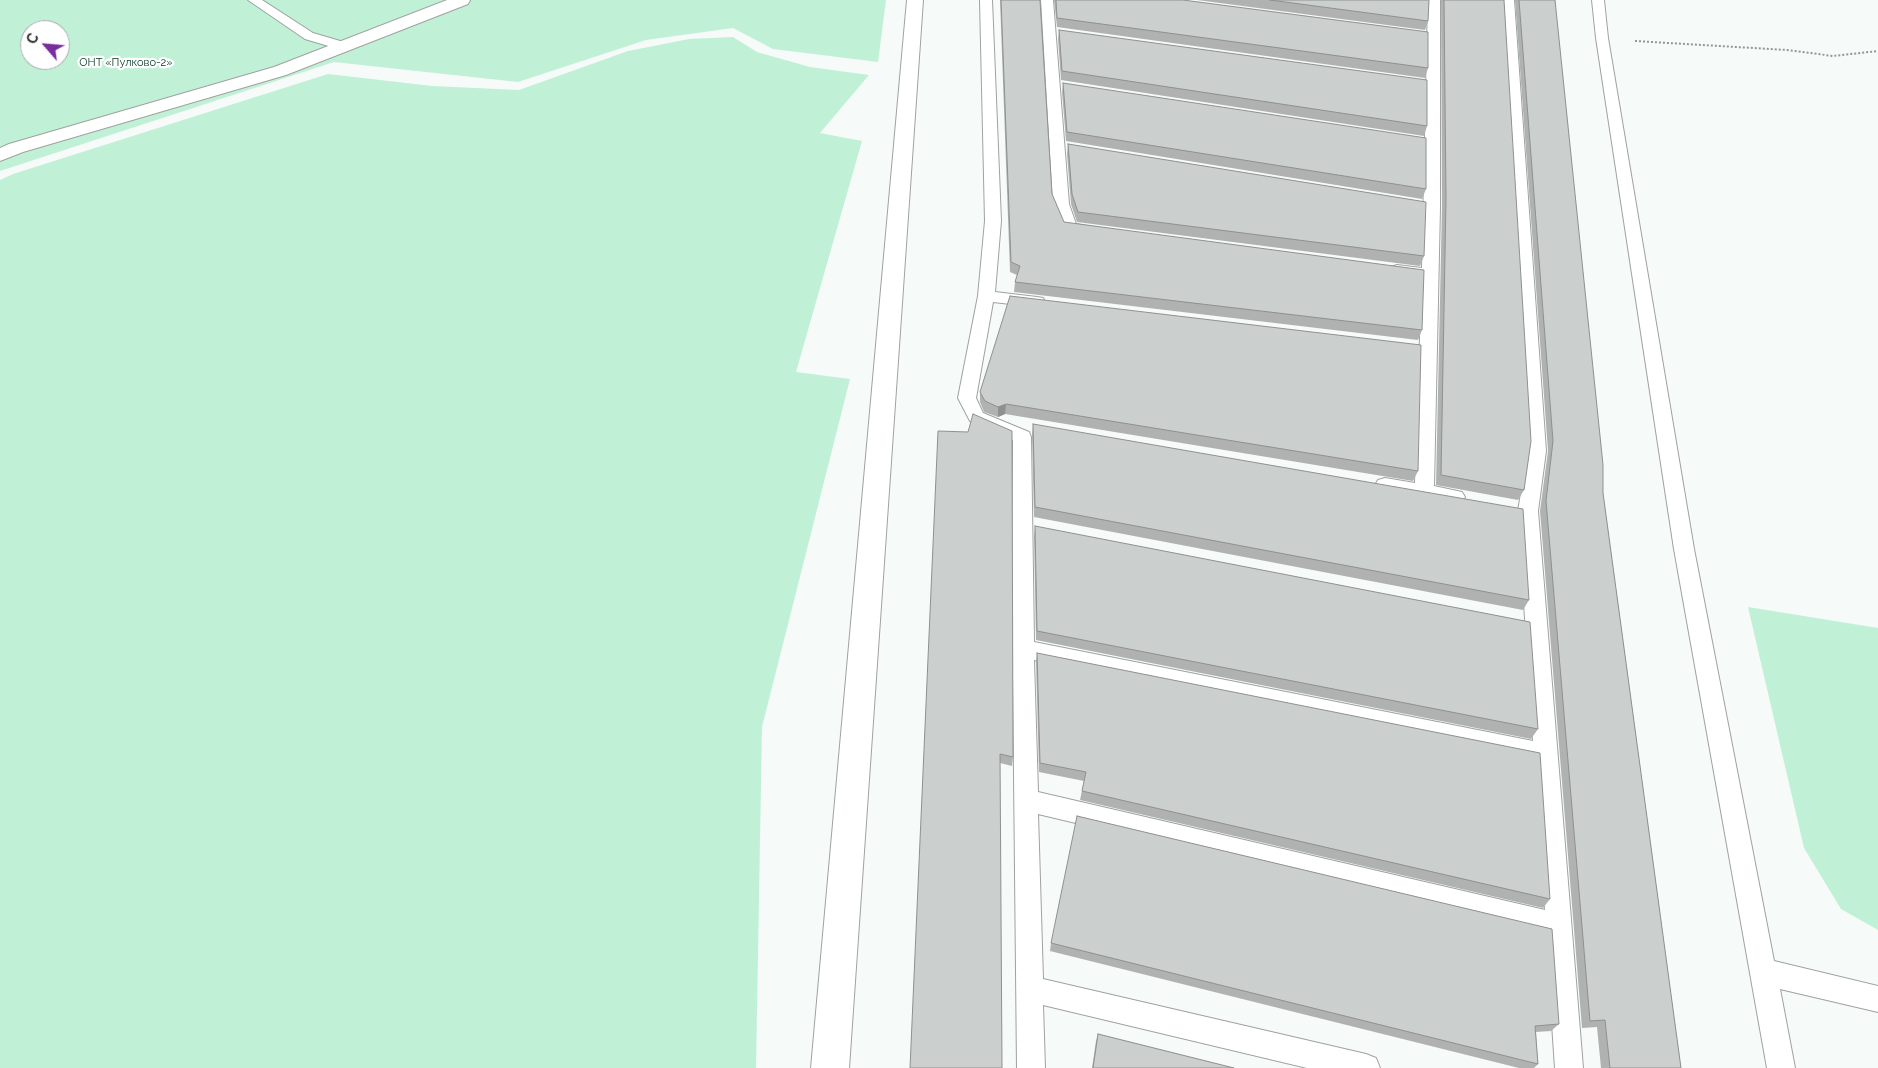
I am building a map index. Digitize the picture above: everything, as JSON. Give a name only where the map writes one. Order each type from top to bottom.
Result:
[{"type":"street","points":[[0,155],[26,145],[280,71],[462,0]]},
{"type":"street","points":[[830,1068],[914,0]]},
{"type":"lane","points":[[254,0],[309,36],[342,46]]},
{"type":"lane","points":[[986,0],[993,222],[986,296],[967,398],[976,417],[1022,437],[1031,527],[1024,649],[1031,1068]]},
{"type":"lane","points":[[1047,0],[1054,32],[1058,86],[1062,147],[1061,204],[1070,228],[1109,233]]},
{"type":"lane","points":[[1424,492],[1430,274],[1427,206],[1428,36],[1434,0]]},
{"type":"lane","points":[[1508,0],[1537,451],[1519,509],[1526,621],[1545,753],[1569,1068]]},
{"type":"lane","points":[[1598,0],[1602,38],[1684,549],[1781,1068]]},
{"type":"lane","points":[[1381,268],[1430,274]]},
{"type":"lane","points":[[986,296],[1054,304]]},
{"type":"lane","points":[[1409,347],[1428,349]]},
{"type":"lane","points":[[976,417],[1034,427]]},
{"type":"lane","points":[[1366,482],[1471,500]]},
{"type":"lane","points":[[1024,649],[1545,753]]},
{"type":"lane","points":[[1027,800],[1559,926]]},
{"type":"lane","points":[[1763,972],[1878,999]]},
{"type":"lane","points":[[1030,989],[1366,1068]]},
{"type":"path","points":[[1602,38],[1647,43],[1787,50],[1833,56],[1878,51]]},
{"type":"green space","name":"ОНТ «Пулково-2»","points":[[0,0],[886,0],[878,62],[773,49],[733,28],[646,40],[518,82],[334,62],[0,171]]},
{"type":"green space","points":[[733,37],[757,52],[810,67],[869,75],[820,133],[862,141],[796,372],[850,379],[762,727],[756,1068],[0,1068],[0,180],[13,174],[328,74],[432,86],[519,90],[628,51],[689,39]]},
{"type":"green space","points":[[1748,607],[1878,628],[1878,930],[1841,909],[1804,848]]},
{"type":"building","points":[[1001,0],[1040,0],[1052,194],[1064,222],[1424,270],[1422,330],[1015,282],[1020,266],[1011,262]]},
{"type":"building","points":[[1056,0],[1183,0],[1428,32],[1428,68],[1057,18]]},
{"type":"building","points":[[1270,0],[1429,0],[1428,21]]},
{"type":"building","points":[[1444,0],[1504,0],[1531,441],[1524,490],[1441,475],[1446,197]]},
{"type":"building","points":[[1519,0],[1555,0],[1603,465],[1603,493],[1681,1068],[1610,1068],[1605,1020],[1590,1021],[1546,501],[1553,441]]},
{"type":"building","points":[[1059,30],[1427,80],[1427,126],[1062,71]]},
{"type":"building","points":[[1063,83],[1426,138],[1426,189],[1067,132]]},
{"type":"building","points":[[1068,144],[1426,202],[1424,256],[1078,212],[1072,194]]},
{"type":"building","points":[[1010,296],[1421,345],[1418,471],[1006,404],[998,407],[985,401],[980,392]]},
{"type":"building","points":[[973,414],[1012,431],[1013,757],[1000,754],[1002,1068],[910,1068],[938,431],[968,432]]},
{"type":"building","points":[[1033,424],[1523,509],[1529,600],[1035,507]]},
{"type":"building","points":[[1035,526],[1530,622],[1538,729],[1037,631]]},
{"type":"building","points":[[1037,653],[1540,753],[1550,899],[1082,791],[1086,772],[1040,763]]},
{"type":"building","points":[[1077,816],[1552,929],[1559,1024],[1535,1026],[1538,1064],[1051,943]]},
{"type":"building","points":[[1098,1034],[1234,1068],[1093,1068]]}]
